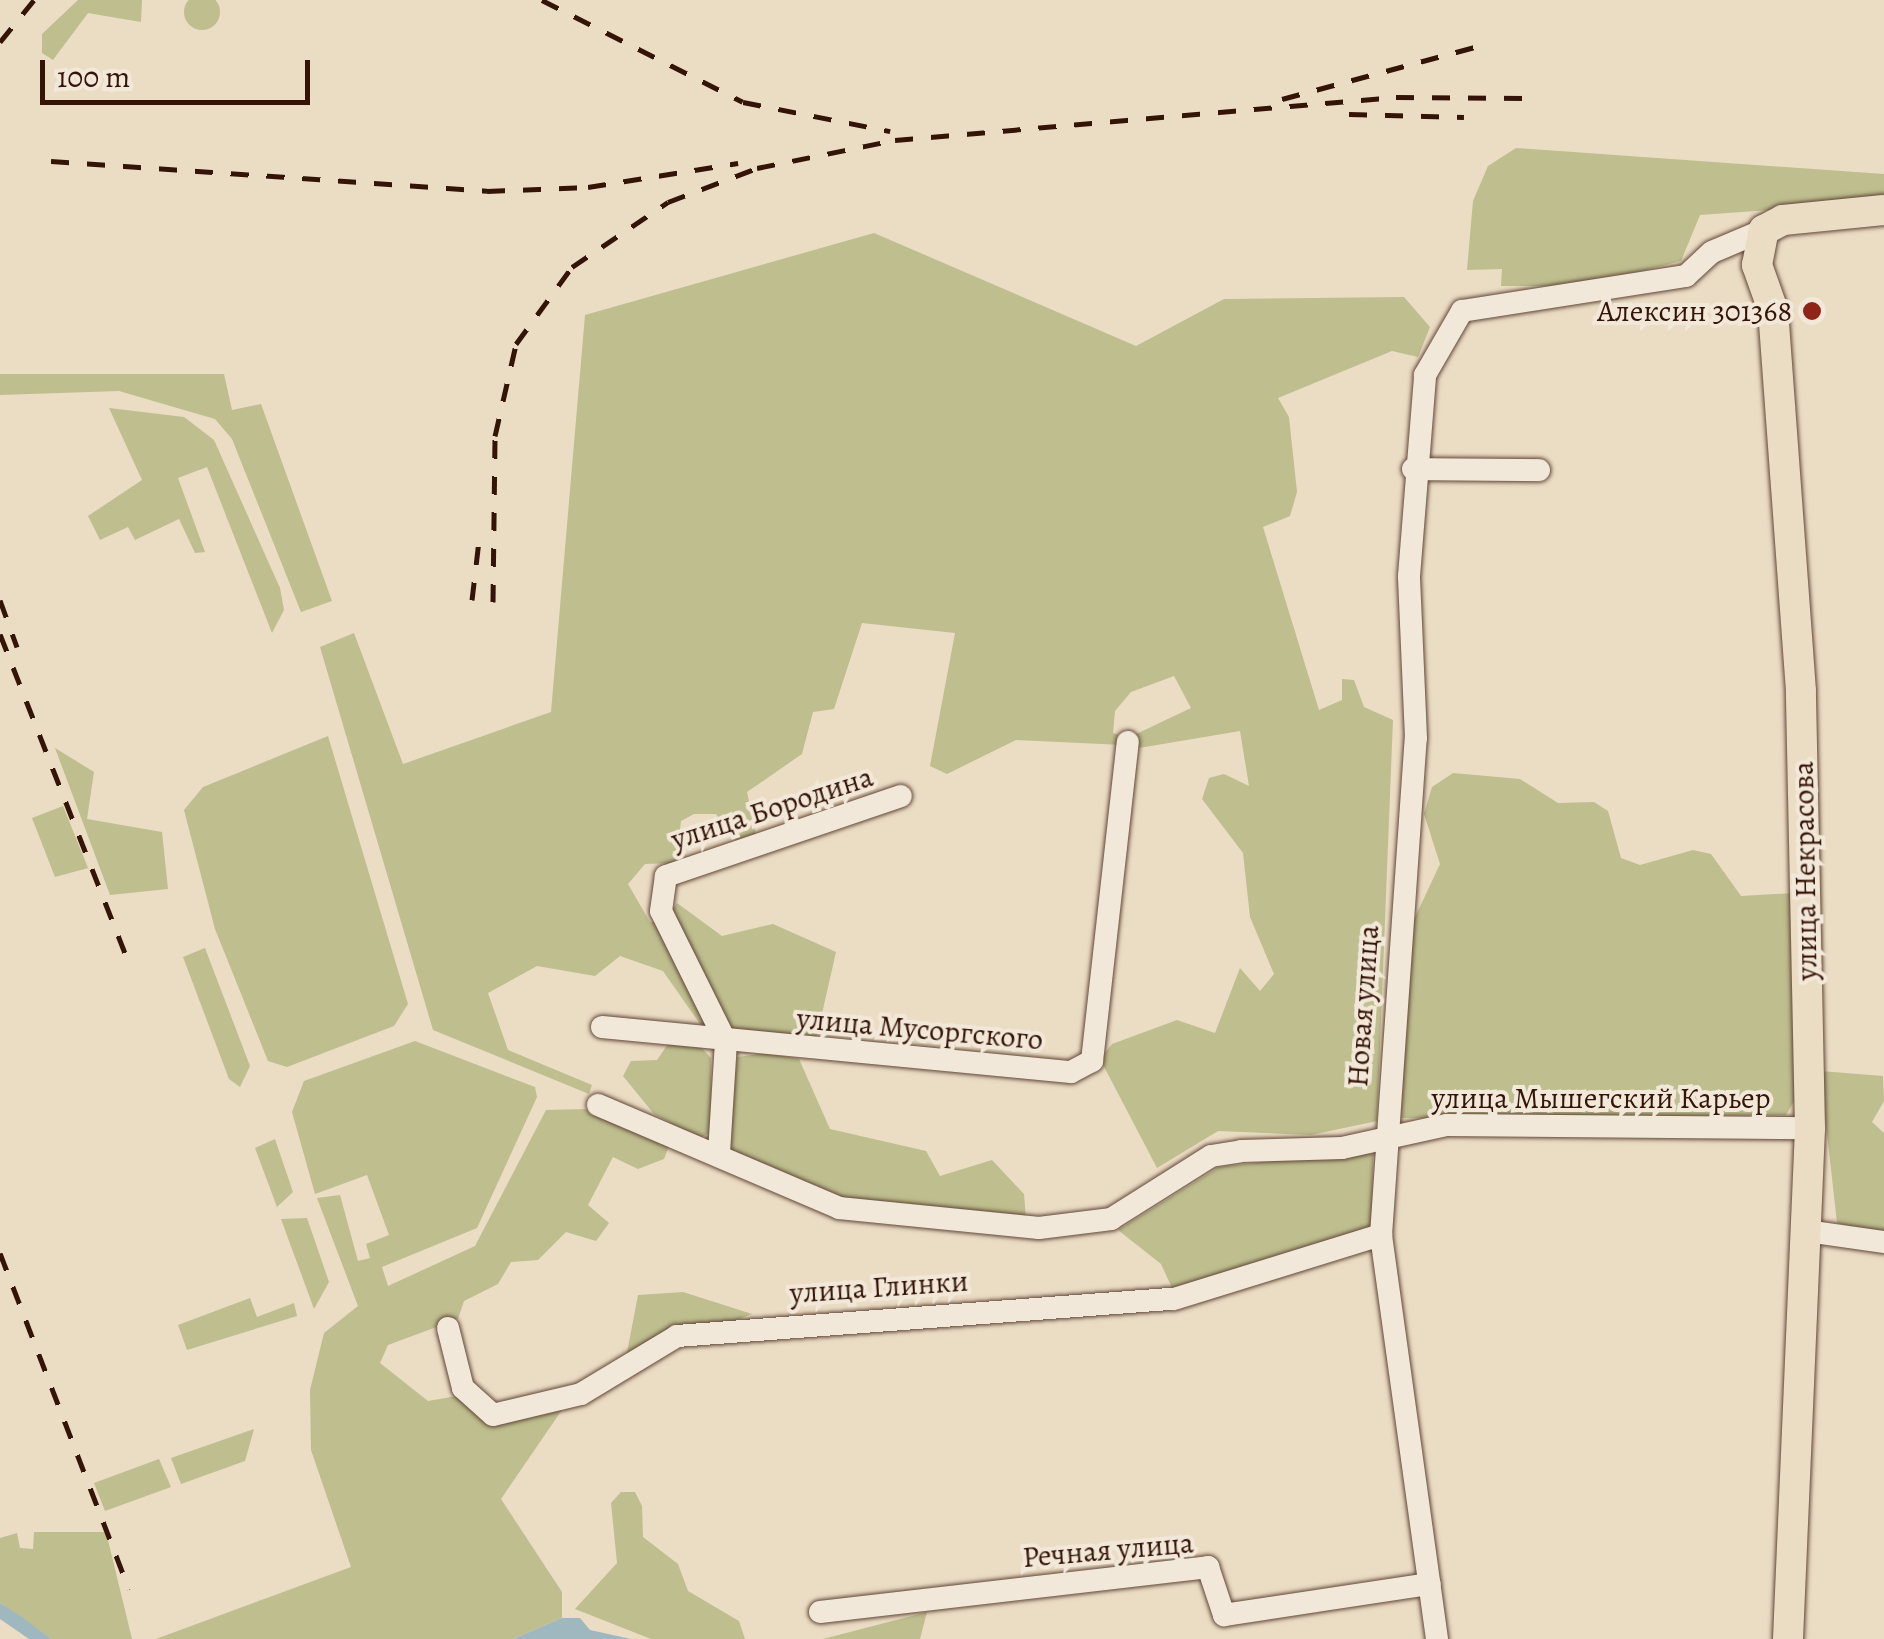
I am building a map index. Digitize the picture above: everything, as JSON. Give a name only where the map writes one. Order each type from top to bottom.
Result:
[{"type":"main road","points":[[1764,230],[1884,210]]},
{"type":"main road","name":"улица Некрасова","points":[[1764,230],[1757,265],[1773,310],[1801,691],[1810,1128],[1788,1639]]},
{"type":"street","name":"Новая улица","points":[[1438,1639],[1381,1235],[1385,1134],[1416,738],[1413,469],[1425,375],[1462,312],[1686,276],[1764,230]]},
{"type":"street","points":[[1413,469],[1540,470]]},
{"type":"street","name":"улица Мусоргского","points":[[602,1027],[726,1042],[1071,1072],[1092,1060],[1128,742]]},
{"type":"street","name":"улица Бородина","points":[[726,1042],[661,911],[666,876],[901,796]]},
{"type":"street","points":[[719,1154],[726,1042]]},
{"type":"street","name":"улица Мышегский Карьер","points":[[598,1105],[839,1208],[1039,1228],[1110,1219],[1211,1156],[1342,1148],[1385,1134],[1446,1125],[1810,1128]]},
{"type":"street","points":[[1806,1231],[1884,1242]]},
{"type":"street","name":"улица Глинки","points":[[448,1328],[463,1388],[493,1415],[581,1394],[677,1336],[1174,1299],[1381,1235]]},
{"type":"street","name":"Речная улица","points":[[820,1612],[1208,1567],[1224,1614],[1430,1584]]},
{"type":"green space","points":[[202,-6],[214,0],[220,12],[214,24],[202,30],[190,24],[184,12],[190,0]]},
{"type":"green space","points":[[78,0],[142,0],[141,22],[88,13],[53,60],[42,53],[42,34]]},
{"type":"green space","points":[[1516,148],[1884,174],[1884,202],[1700,215],[1681,261],[1583,286],[1501,286],[1502,269],[1467,270],[1473,201],[1488,166]]},
{"type":"green space","points":[[874,233],[1136,346],[1224,299],[1404,297],[1430,327],[1418,357],[1392,351],[1278,398],[1289,417],[1297,492],[1290,516],[1263,527],[1319,710],[1342,700],[1342,679],[1354,680],[1364,707],[1393,720],[1377,1121],[1311,1135],[1218,1131],[1157,1168],[1100,1059],[1112,1044],[1177,1020],[1215,1033],[1240,968],[1260,991],[1274,974],[1250,917],[1243,853],[1202,799],[1209,778],[1224,774],[1249,786],[1240,731],[1133,749],[1132,736],[1191,708],[1174,676],[1131,692],[1115,711],[1113,733],[1129,738],[1123,745],[1016,740],[947,774],[930,766],[955,633],[862,623],[834,709],[813,712],[802,754],[747,792],[756,835],[736,841],[716,814],[694,814],[681,821],[676,863],[645,864],[628,884],[650,922],[665,922],[677,903],[722,936],[773,924],[836,952],[816,1040],[700,1024],[663,971],[620,956],[595,976],[537,966],[488,993],[508,1050],[592,1085],[589,1094],[433,1030],[320,647],[354,633],[403,764],[551,712],[585,315]]},
{"type":"green space","points":[[0,374],[224,374],[232,410],[261,404],[332,601],[301,612],[232,439],[215,419],[119,391],[0,395]]},
{"type":"green space","points":[[109,408],[184,417],[214,440],[280,588],[284,610],[272,633],[207,467],[178,478],[205,552],[195,553],[179,519],[135,540],[128,527],[100,540],[88,516],[142,480]]},
{"type":"green space","points":[[328,736],[408,1004],[394,1026],[287,1067],[268,1061],[215,929],[184,810],[203,787]]},
{"type":"green space","points":[[55,748],[94,772],[87,819],[162,832],[168,889],[110,895]]},
{"type":"green space","points":[[1453,773],[1520,779],[1558,803],[1594,802],[1608,811],[1621,858],[1640,865],[1693,850],[1711,854],[1741,896],[1795,893],[1796,1098],[1786,1115],[1401,1118],[1409,930],[1440,864],[1424,814],[1432,787]]},
{"type":"green space","points":[[63,806],[88,868],[55,877],[32,818]]},
{"type":"green space","points":[[205,948],[250,1066],[240,1087],[229,1079],[183,957]]},
{"type":"green space","points":[[672,1038],[694,1040],[711,1058],[712,1132],[699,1138],[654,1114],[623,1076],[631,1061],[657,1060]]},
{"type":"green space","points":[[415,1041],[535,1087],[537,1097],[477,1228],[382,1267],[388,1286],[475,1246],[546,1110],[585,1109],[670,1143],[664,1159],[638,1169],[613,1157],[588,1205],[609,1223],[596,1241],[566,1232],[538,1260],[511,1262],[498,1284],[464,1301],[458,1319],[388,1345],[380,1363],[428,1401],[463,1395],[483,1416],[568,1401],[501,1499],[562,1592],[562,1618],[513,1639],[156,1639],[351,1567],[311,1450],[310,1390],[324,1333],[358,1306],[317,1198],[340,1195],[358,1261],[370,1258],[366,1244],[389,1235],[367,1175],[315,1194],[292,1112],[304,1081]]},
{"type":"green space","points":[[767,1053],[799,1059],[830,1129],[926,1151],[940,1176],[992,1160],[1024,1194],[1026,1219],[837,1200],[728,1149],[737,1057]]},
{"type":"green space","points":[[1820,1071],[1883,1076],[1884,1101],[1872,1122],[1884,1133],[1884,1234],[1837,1223]]},
{"type":"green space","points":[[275,1139],[293,1192],[277,1207],[255,1148]]},
{"type":"green space","points":[[1362,1151],[1373,1155],[1372,1229],[1173,1290],[1161,1264],[1118,1230],[1219,1167]]},
{"type":"green space","points":[[307,1218],[329,1282],[314,1309],[281,1219]]},
{"type":"green space","points":[[683,1292],[752,1314],[625,1363],[638,1295]]},
{"type":"green space","points":[[250,1298],[257,1317],[294,1303],[297,1316],[187,1350],[178,1325]]},
{"type":"green space","points":[[254,1429],[245,1461],[181,1484],[171,1458]]},
{"type":"green space","points":[[159,1459],[171,1487],[105,1511],[94,1483]]},
{"type":"green space","points":[[621,1492],[635,1492],[642,1506],[643,1537],[678,1564],[688,1591],[739,1621],[745,1639],[651,1639],[575,1609],[617,1563],[611,1503]]},
{"type":"green space","points":[[34,1532],[106,1532],[132,1639],[51,1639],[0,1603],[0,1538],[17,1533],[20,1548],[33,1549]]},
{"type":"green space","points":[[927,1612],[920,1639],[823,1639]]},
{"type":"water","points":[[0,1603],[51,1639],[29,1639],[0,1619]]},
{"type":"water","points":[[562,1618],[580,1618],[590,1630],[631,1639],[513,1639]]},
{"type":"railway","points":[[0,42],[34,0]]},
{"type":"railway","points":[[542,0],[743,102],[890,131]]},
{"type":"railway","points":[[1282,99],[1490,43]]},
{"type":"railway","points":[[493,602],[495,436],[516,344],[572,267],[668,202],[757,168],[895,140],[1396,97],[1540,98]]},
{"type":"railway","points":[[1349,114],[1464,117]]},
{"type":"railway","points":[[51,161],[487,191],[588,187],[738,163]]},
{"type":"railway","points":[[472,600],[479,540]]},
{"type":"railway","points":[[0,600],[17,647]]},
{"type":"railway","points":[[0,634],[130,966]]},
{"type":"railway","points":[[0,1253],[129,1589]]},
{"type":"place","name":"Алексин 301368","points":[[1812,311]]}]
